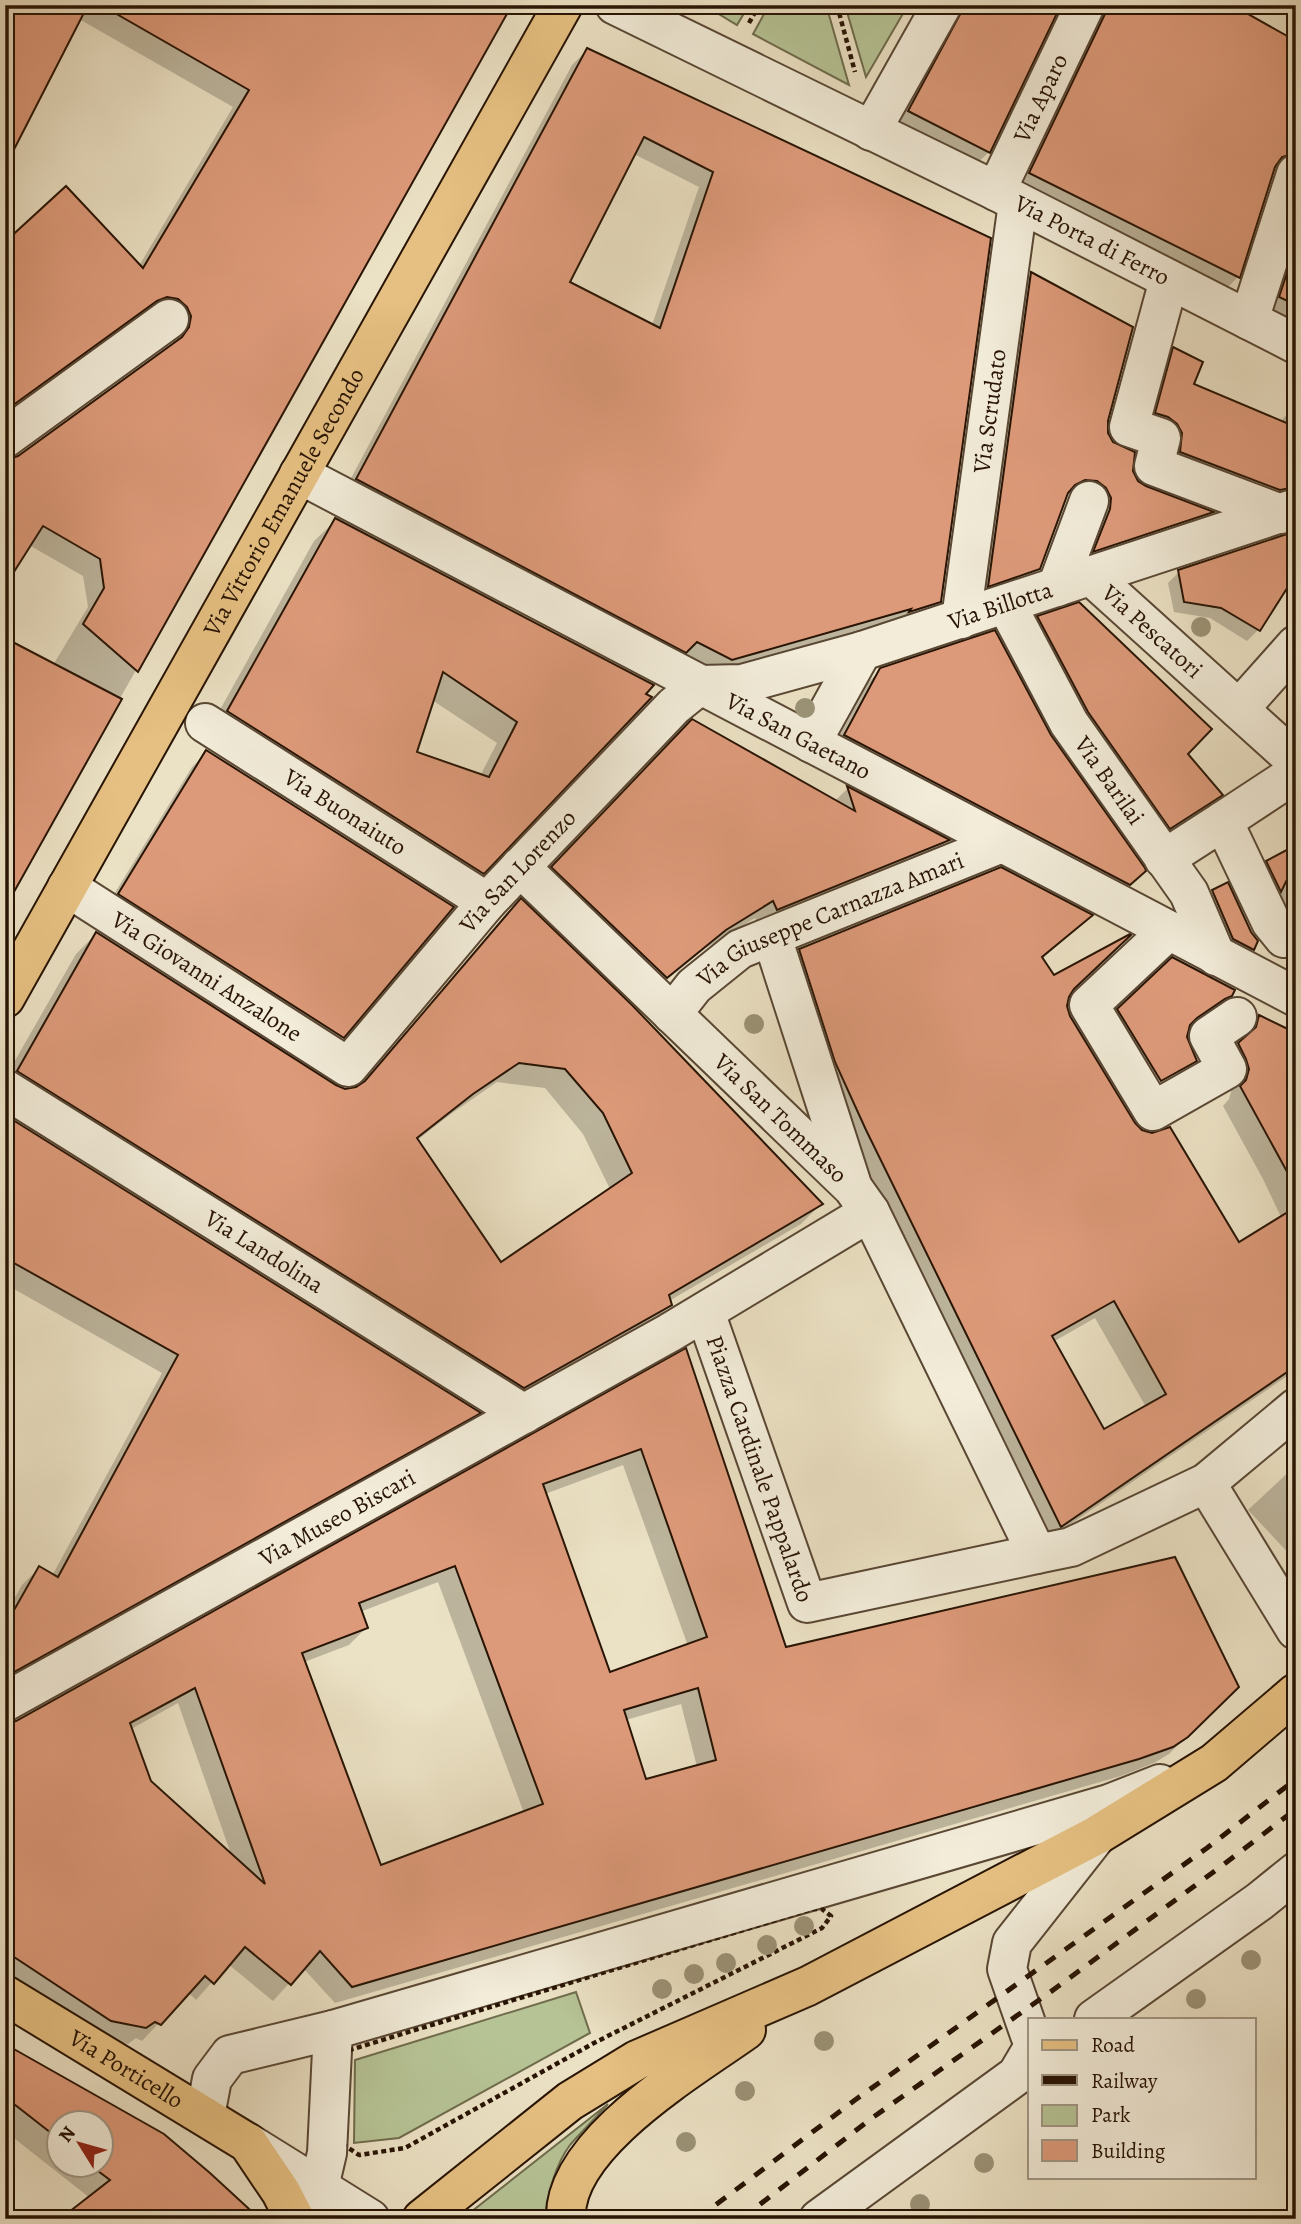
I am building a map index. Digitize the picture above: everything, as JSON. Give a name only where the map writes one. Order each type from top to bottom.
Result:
[{"type":"main road","name":"Via Vittorio Emanuele Secondo","points":[[5,998],[563,5]]},
{"type":"main road","points":[[422,2219],[570,2101],[637,2060],[808,1986],[1097,1835],[1214,1763],[1296,1693]]},
{"type":"main road","points":[[566,2219],[575,2182],[590,2156],[609,2133],[663,2090],[808,1986]]},
{"type":"main road","name":"Via Porticello","points":[[5,1995],[248,2143]]},
{"type":"main road","points":[[248,2143],[281,2192],[295,2219]]},
{"type":"street","name":"Via Porta di Ferro","points":[[615,5],[1007,197],[1296,344]]},
{"type":"street","points":[[878,135],[942,5]]},
{"type":"street","name":"Via Aparo","points":[[1007,197],[1085,5]]},
{"type":"street","points":[[1249,320],[1296,174]]},
{"type":"street","name":"Via Scrudato","points":[[961,619],[1007,197]]},
{"type":"street","points":[[1168,280],[1129,427],[1161,438],[1154,466],[1288,511]]},
{"type":"street","points":[[5,438],[169,319]]},
{"type":"street","name":"Via San Gaetano","points":[[299,474],[1296,997]]},
{"type":"street","points":[[1074,581],[1089,502]]},
{"type":"street","name":"Via Billotta","points":[[700,685],[742,684],[862,651],[1288,511]]},
{"type":"street","name":"Via Pescatori","points":[[1074,581],[1226,698],[1296,761]]},
{"type":"street","name":"Via Barilai","points":[[1006,604],[1069,723],[1189,893],[1216,956]]},
{"type":"street","points":[[1226,698],[1296,645]]},
{"type":"street","points":[[811,743],[862,651]]},
{"type":"street","name":"Via San Lorenzo","points":[[348,1067],[487,902],[674,706],[700,685]]},
{"type":"street","name":"Via Buonaiuto","points":[[205,723],[487,902]]},
{"type":"street","points":[[1164,859],[1296,773]]},
{"type":"street","points":[[1223,821],[1271,922],[1284,938]]},
{"type":"street","name":"Via Giuseppe Carnazza Amari","points":[[673,1014],[694,986],[740,949],[1002,844]]},
{"type":"street","name":"Via San Tommaso","points":[[520,867],[861,1200]]},
{"type":"street","name":"Via Giovanni Anzalone","points":[[67,887],[348,1067]]},
{"type":"street","points":[[1168,930],[1089,1005],[1153,1111],[1227,1069],[1209,1036],[1237,1017]]},
{"type":"street","name":"Via San Tommaso","points":[[772,937],[861,1200]]},
{"type":"street","name":"Via Landolina","points":[[5,1089],[524,1414]]},
{"type":"street","points":[[861,1200],[1054,1550],[1206,1482],[1296,1408]]},
{"type":"street","name":"Piazza Cardinale Pappalardo","points":[[669,1333],[705,1311],[861,1200]]},
{"type":"street","name":"Piazza Cardinale Pappalardo","points":[[705,1311],[807,1603],[1054,1550]]},
{"type":"street","name":"Via Museo Biscari","points":[[5,1702],[669,1333]]},
{"type":"street","points":[[1206,1482],[1296,1630]]},
{"type":"street","points":[[205,2116],[212,2079],[230,2055],[333,2030],[1099,1808],[1214,1763]]},
{"type":"street","points":[[1028,2029],[1007,1969],[1012,1943],[1097,1835]]},
{"type":"street","points":[[1095,2018],[1260,1901],[1296,1872]]},
{"type":"street","points":[[313,2203],[327,2153],[333,2030]]},
{"type":"street","points":[[819,2219],[1026,2065]]},
{"type":"street","points":[[248,2143],[313,2203],[370,2219]]},
{"type":"path","points":[[812,1909],[822,1909],[831,1916],[822,1928],[594,2043],[405,2148],[359,2155],[344,2145],[343,2052],[812,1909]]},
{"type":"green space","points":[[704,5],[749,5],[737,25]]},
{"type":"green space","points":[[769,5],[816,5],[827,8],[849,85],[753,34]]},
{"type":"green space","points":[[845,5],[908,5],[866,77]]},
{"type":"green space","points":[[576,1992],[590,2033],[399,2138],[354,2143],[355,2060]]},
{"type":"green space","points":[[608,2104],[565,2152],[550,2191],[546,2219],[462,2219]]},
{"type":"building","points":[[5,5],[88,5],[5,167]]},
{"type":"building","points":[[101,5],[512,5],[138,672],[83,624],[104,588],[100,559],[43,526],[5,586],[5,460],[18,456],[182,337],[189,327],[191,316],[187,307],[178,299],[167,297],[157,301],[5,411],[5,242],[66,186],[143,268],[249,90]]},
{"type":"building","points":[[965,5],[1061,5],[990,153],[908,111]]},
{"type":"building","points":[[1107,5],[1232,5],[1296,41],[1296,153],[1282,157],[1275,167],[1240,278],[1029,173]]},
{"type":"building","points":[[587,48],[991,238],[941,602],[732,660],[697,642],[686,653],[356,479]],"holes":[[[644,137],[713,172],[660,328],[570,282]]]},
{"type":"building","points":[[1296,246],[1296,305],[1279,297]]},
{"type":"building","points":[[1031,272],[1133,327],[1108,421],[1108,433],[1113,442],[1135,452],[1133,471],[1138,481],[1214,512],[1093,552],[1110,509],[1111,498],[1106,488],[1097,481],[1085,480],[1075,485],[1068,493],[1040,569],[988,587]]},
{"type":"building","points":[[1173,347],[1203,362],[1194,384],[1296,427],[1296,487],[1280,490],[1180,452],[1182,433],[1177,424],[1168,417],[1155,413]]},
{"type":"building","points":[[335,518],[654,685],[646,694],[652,697],[484,874],[227,711]],"holes":[[[443,672],[517,722],[489,777],[417,752]]]},
{"type":"building","points":[[1296,531],[1296,574],[1260,631],[1221,608],[1184,602],[1178,570]]},
{"type":"building","points":[[1079,602],[1212,729],[1188,754],[1223,795],[1170,829],[1088,712],[1037,616]]},
{"type":"building","points":[[995,630],[1051,735],[1145,868],[1146,871],[1130,885],[844,735],[880,668]]},
{"type":"building","points":[[5,638],[122,699],[5,908]]},
{"type":"building","points":[[692,719],[855,811],[847,786],[950,840],[777,910],[773,901],[726,930],[667,978],[551,867]]},
{"type":"building","points":[[206,750],[454,907],[344,1038],[118,894]]},
{"type":"building","points":[[1296,845],[1296,861],[1281,892],[1266,861]]},
{"type":"building","points":[[1001,867],[1093,915],[1042,957],[1054,975],[1130,934],[1074,989],[1067,1006],[1070,1016],[1135,1123],[1142,1130],[1152,1133],[1170,1127],[1239,1242],[1296,1207],[1296,1366],[1061,1527],[835,1062],[799,949]],"holes":[[[1114,1301],[1166,1394],[1104,1429],[1052,1336]]]},
{"type":"building","points":[[1228,882],[1251,932],[1258,941],[1254,950],[1233,939],[1212,890]]},
{"type":"building","points":[[521,898],[632,1005],[823,1204],[669,1295],[672,1305],[524,1388],[17,1071],[96,932],[336,1085],[345,1089],[356,1087],[365,1081]],"holes":[[[519,1063],[565,1069],[603,1113],[632,1173],[501,1262],[417,1138],[473,1094]]]},
{"type":"building","points":[[1172,957],[1235,990],[1232,996],[1190,1025],[1187,1037],[1197,1061],[1161,1081],[1117,1009]]},
{"type":"building","points":[[1259,1015],[1296,1033],[1296,1188],[1240,1086],[1246,1080],[1249,1069],[1238,1043],[1256,1027]]},
{"type":"building","points":[[5,1115],[481,1413],[5,1677],[5,1626],[39,1566],[58,1577],[178,1355],[5,1258]]},
{"type":"building","points":[[686,1348],[786,1647],[1175,1557],[1239,1687],[1188,1737],[1173,1747],[1139,1759],[352,1987],[320,1951],[291,1985],[245,1947],[214,1984],[205,1976],[161,2025],[155,2022],[146,2028],[111,2021],[5,1951],[5,1724],[16,1721]],"holes":[[[641,1449],[707,1637],[610,1672],[543,1484]],[[455,1566],[543,1804],[381,1865],[302,1653],[368,1628],[359,1603]],[[195,1688],[265,1884],[151,1781],[130,1723]],[[698,1688],[716,1760],[646,1779],[624,1710]]]},
{"type":"building","points":[[5,2044],[164,2134],[260,2219],[60,2219],[110,2180],[107,2178],[116,2178],[116,2108],[46,2108],[46,2129],[5,2097]]},
{"type":"railway","points":[[697,2219],[855,2100],[1207,1848],[1296,1779]]},
{"type":"railway","points":[[741,2219],[872,2118],[1049,1993],[1296,1809]]}]
